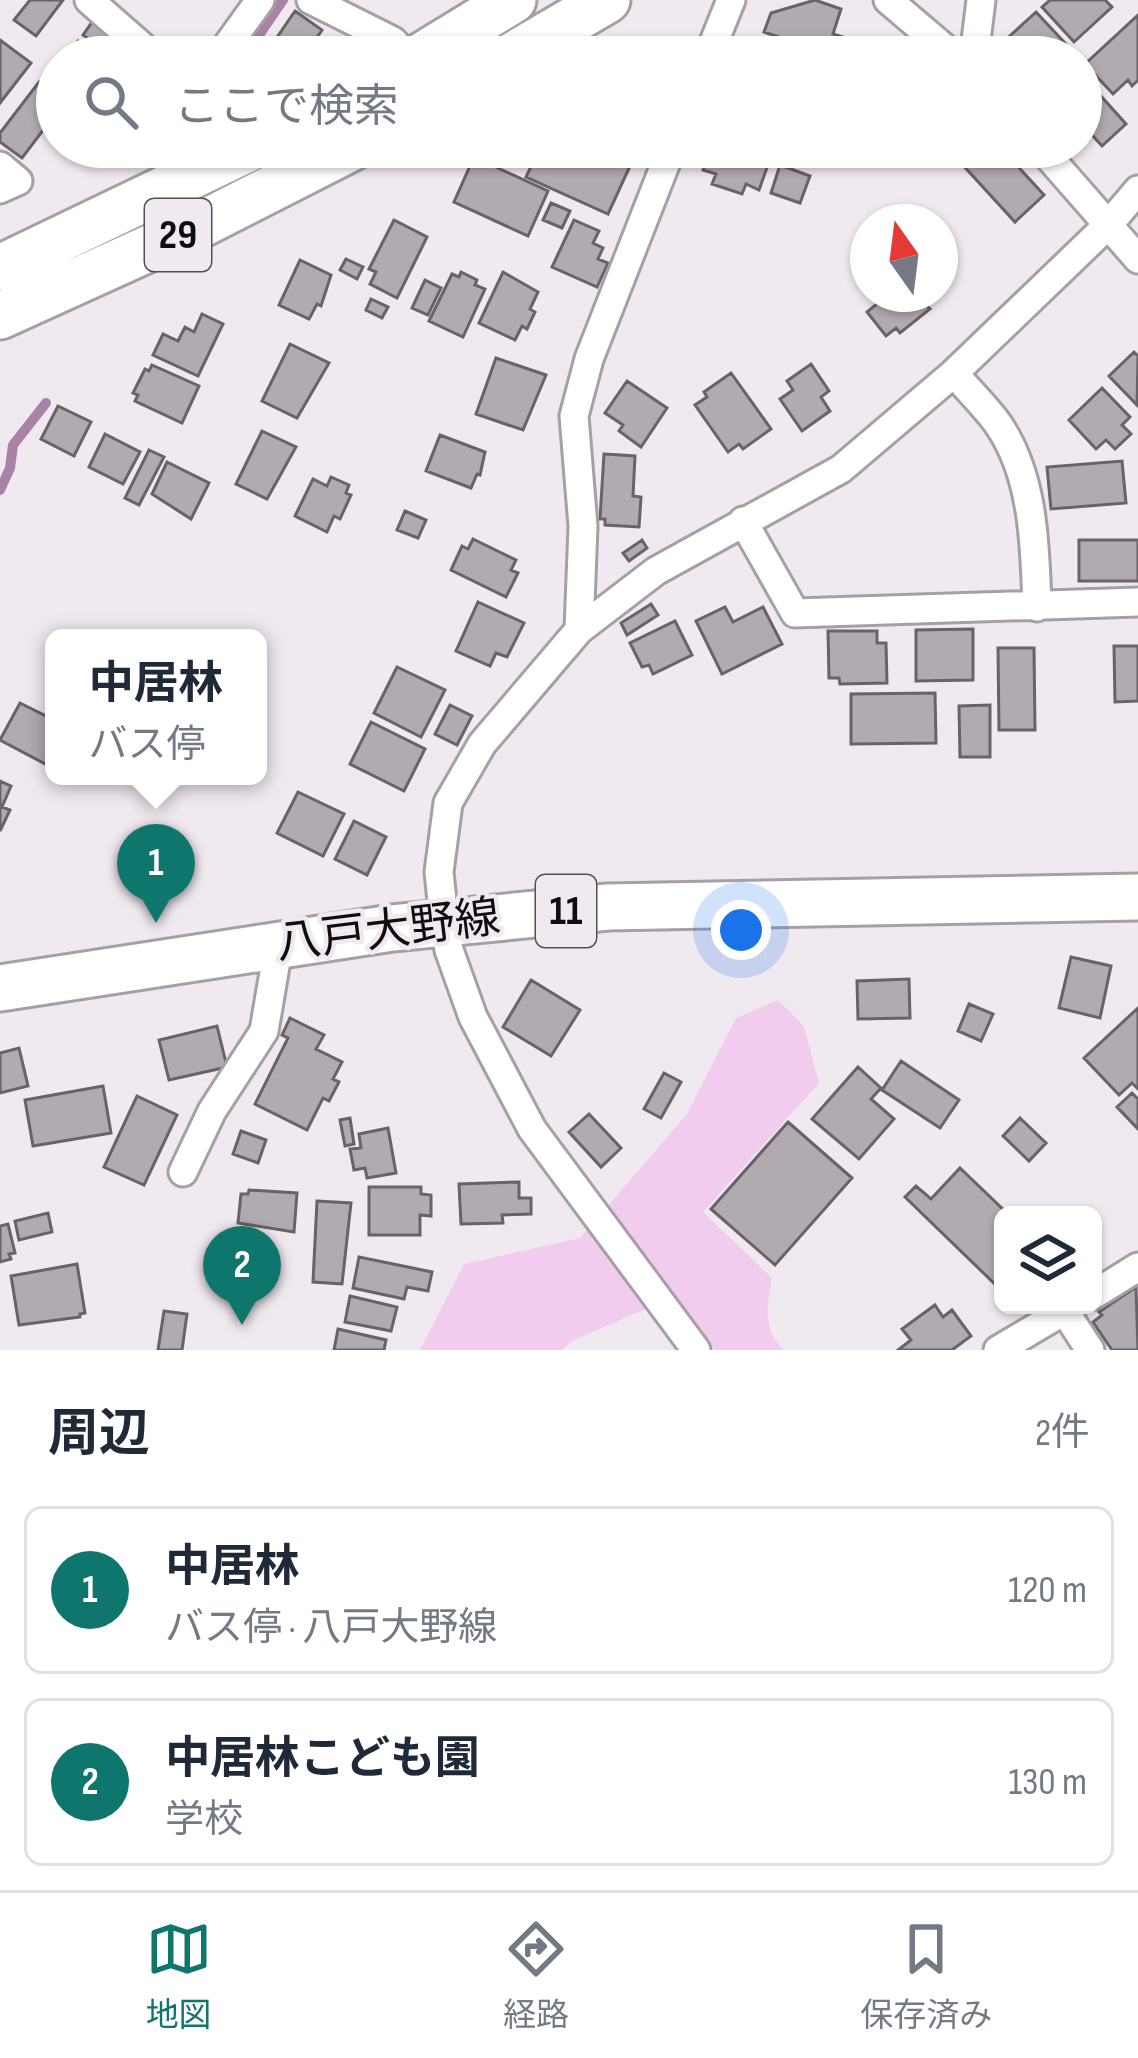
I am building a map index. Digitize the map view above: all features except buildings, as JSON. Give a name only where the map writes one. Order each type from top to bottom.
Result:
[{"type":"main road","points":[[454,36],[513,0]]},
{"type":"main road","points":[[545,36],[607,0]]},
{"type":"main road","name":"29","points":[[0,268],[208,168]]},
{"type":"main road","name":"29","points":[[0,316],[196,227],[312,168]]},
{"type":"main road","name":"八戸大野線","points":[[0,988],[443,921],[608,907],[1138,897]]},
{"type":"street","points":[[88,0],[130,36]]},
{"type":"street","points":[[234,36],[260,0]]},
{"type":"street","points":[[311,0],[383,36]]},
{"type":"street","points":[[716,36],[730,0]]},
{"type":"street","points":[[888,0],[930,36]]},
{"type":"street","points":[[977,36],[981,0]]},
{"type":"street","points":[[0,166],[18,181],[0,189]]},
{"type":"street","points":[[579,630],[583,526],[574,416],[589,359],[664,168]]},
{"type":"street","points":[[1059,168],[1138,259]]},
{"type":"street","points":[[696,1350],[532,1129],[472,1017],[443,921],[439,872],[448,803],[482,744],[579,630],[656,571],[841,470],[954,374],[1138,190]]},
{"type":"street","points":[[954,374],[999,425],[1021,473],[1035,540],[1037,607]]},
{"type":"street","points":[[743,521],[795,613],[1138,602]]},
{"type":"street","points":[[183,1172],[212,1111],[264,1030],[280,943]]},
{"type":"street","points":[[1102,1289],[1138,1267]]},
{"type":"street","points":[[998,1350],[1059,1314]]},
{"type":"street","points":[[1072,1314],[1090,1350]]},
{"type":"shaded area","points":[[778,1000],[804,1026],[819,1083],[703,1212],[772,1278],[769,1325],[784,1350],[715,1350],[673,1297],[572,1341],[562,1350],[420,1350],[464,1264],[580,1238],[687,1114],[736,1018]]},
{"type":"waterway","points":[[258,36],[283,0]]},
{"type":"waterway","points":[[0,490],[13,445],[46,403]]},
{"type":"place","name":"中居林","points":[[156,923]]},
{"type":"place","name":"中居林こども園","points":[[242,1325]]}]
